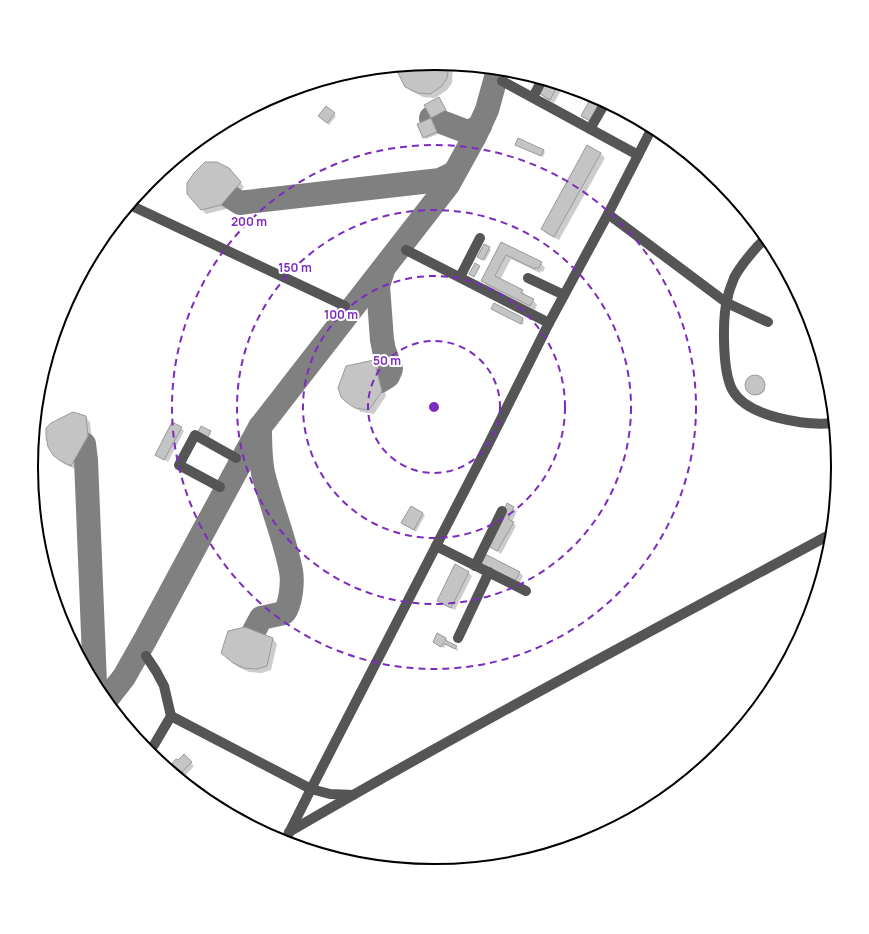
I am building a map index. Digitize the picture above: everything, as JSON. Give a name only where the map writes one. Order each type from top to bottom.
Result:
[{"type":"lane","points":[[502,81],[638,155]]},
{"type":"lane","points":[[533,98],[540,85]]},
{"type":"lane","points":[[590,129],[602,108]]},
{"type":"lane","points":[[288,835],[549,323],[608,214],[649,134]]},
{"type":"lane","points":[[135,207],[345,306]]},
{"type":"lane","points":[[608,214],[727,303],[768,322]]},
{"type":"lane","points":[[460,278],[480,238]]},
{"type":"lane","points":[[761,243],[735,277],[728,296],[724,318],[727,378],[733,392],[746,404],[764,413],[794,422],[829,423]]},
{"type":"lane","points":[[406,250],[549,323]]},
{"type":"lane","points":[[528,278],[564,295]]},
{"type":"lane","points":[[220,487],[179,465],[195,435],[236,458]]},
{"type":"lane","points":[[475,566],[502,511]]},
{"type":"lane","points":[[289,835],[353,795],[616,650],[824,538]]},
{"type":"lane","points":[[436,546],[526,591]]},
{"type":"lane","points":[[458,638],[489,572]]},
{"type":"lane","points":[[146,656],[164,686],[171,716],[153,746]]},
{"type":"lane","points":[[171,716],[311,789],[330,794],[353,795]]},
{"type":"building","points":[[448,71],[447,78],[442,86],[430,94],[418,93],[405,87],[398,72]]},
{"type":"building","points":[[544,86],[555,90],[550,100],[540,94]]},
{"type":"building","points":[[439,97],[446,110],[431,118],[424,105]]},
{"type":"building","points":[[589,102],[598,106],[590,121],[581,116]]},
{"type":"building","points":[[326,106],[335,113],[327,123],[318,116]]},
{"type":"building","points":[[431,118],[437,132],[423,138],[417,124]]},
{"type":"building","points":[[518,138],[544,150],[541,156],[515,145]]},
{"type":"building","points":[[587,145],[601,153],[554,237],[541,229]]},
{"type":"building","points":[[205,162],[217,162],[229,168],[241,182],[221,205],[201,210],[187,194],[187,183]]},
{"type":"building","points":[[501,242],[542,262],[538,269],[536,267],[535,269],[506,255],[495,276],[523,290],[521,293],[534,299],[530,306],[481,281]]},
{"type":"building","points":[[484,244],[490,247],[483,260],[477,257]]},
{"type":"building","points":[[475,263],[480,266],[474,277],[469,274]]},
{"type":"building","points":[[494,303],[523,318],[521,324],[491,309]]},
{"type":"building","points":[[374,360],[382,391],[369,410],[355,408],[341,397],[338,388],[346,366]]},
{"type":"building","points":[[755,375],[762,378],[765,385],[762,392],[755,395],[748,392],[745,385],[748,378]]},
{"type":"building","points":[[73,412],[86,416],[88,436],[71,466],[53,455],[48,447],[46,428],[51,423]]},
{"type":"building","points":[[172,422],[182,427],[164,460],[155,455]]},
{"type":"building","points":[[201,426],[211,431],[208,437],[198,432]]},
{"type":"building","points":[[507,503],[514,507],[508,519],[514,522],[497,551],[488,546]]},
{"type":"building","points":[[411,506],[423,513],[414,530],[401,523]]},
{"type":"building","points":[[485,554],[520,572],[515,581],[480,563]]},
{"type":"building","points":[[455,564],[469,572],[451,608],[437,601]]},
{"type":"building","points":[[245,627],[273,638],[267,666],[257,669],[244,668],[233,663],[221,653],[228,631]]},
{"type":"building","points":[[437,633],[446,638],[445,640],[457,646],[455,649],[443,643],[441,647],[433,642]]},
{"type":"building","points":[[184,754],[192,762],[182,772],[172,764],[176,759],[178,760]]},
{"type":"taxiway","points":[[110,694],[124,677],[145,640],[260,427],[448,185],[475,136],[487,110],[496,76]]},
{"type":"taxiway","points":[[431,118],[465,131],[471,131],[480,126]]},
{"type":"taxiway","points":[[229,196],[240,203],[440,180],[454,173]]},
{"type":"taxiway","points":[[380,381],[388,376],[391,369],[382,340],[378,286],[383,270]]},
{"type":"taxiway","points":[[254,631],[261,618],[284,613],[290,599],[292,581],[285,547],[263,473],[260,427]]},
{"type":"taxiway","points":[[84,444],[86,460],[94,670]]}]
